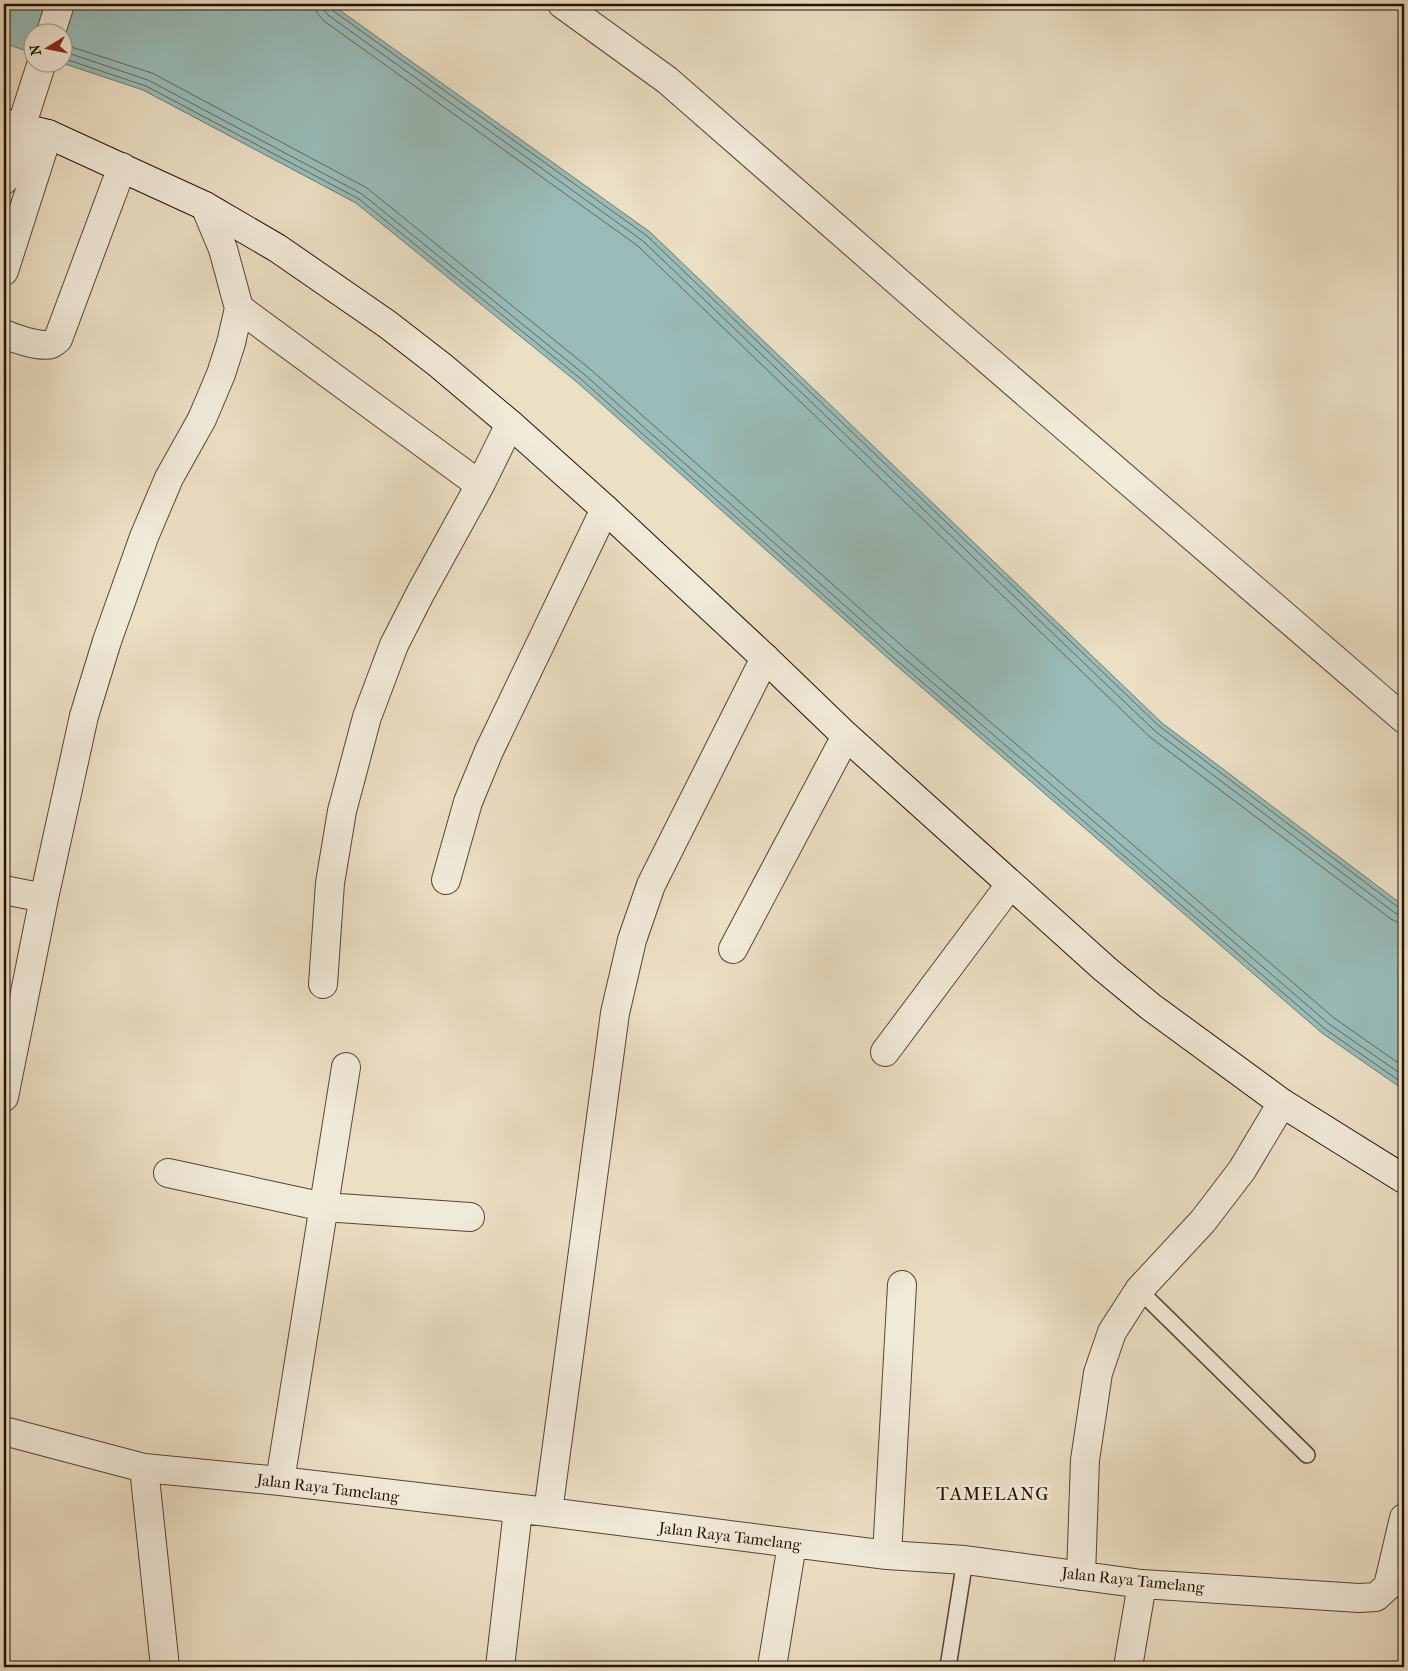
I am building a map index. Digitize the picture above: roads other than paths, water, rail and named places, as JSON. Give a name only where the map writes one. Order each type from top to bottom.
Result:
[{"type":"street","points":[[54,22],[60,4]]},
{"type":"street","points":[[562,4],[668,80],[944,322],[1404,719]]},
{"type":"street","points":[[4,180],[12,125],[38,72]]},
{"type":"street","points":[[12,125],[48,134],[205,206],[277,248],[387,324],[440,365],[510,424],[606,509],[846,736],[1105,970],[1151,1007],[1282,1103],[1404,1179]]},
{"type":"street","points":[[4,271],[48,134]]},
{"type":"street","points":[[4,334],[12,338],[44,345],[51,344],[58,339],[122,167]]},
{"type":"street","points":[[4,1097],[44,898],[84,716],[107,641],[144,537],[169,478],[202,419],[221,374],[239,308],[223,249],[205,206]]},
{"type":"street","points":[[239,308],[480,485]]},
{"type":"street","points":[[323,984],[330,883],[342,812],[367,717],[394,645],[480,485],[510,424]]},
{"type":"street","points":[[446,880],[468,802],[488,751],[606,509]]},
{"type":"street","points":[[548,1512],[615,1013],[632,940],[651,885],[765,658]]},
{"type":"street","points":[[733,949],[846,736]]},
{"type":"street","points":[[885,1052],[1010,886]]},
{"type":"street","points":[[4,890],[44,898]]},
{"type":"street","points":[[280,1481],[346,1068]]},
{"type":"street","points":[[1081,1576],[1085,1460],[1098,1373],[1112,1332],[1139,1290],[1203,1221],[1242,1170],[1282,1103]]},
{"type":"street","points":[[168,1173],[324,1207],[470,1218]]},
{"type":"street","points":[[887,1555],[902,1285]]},
{"type":"street","name":"Jalan Raya Tamelang","points":[[4,1431],[144,1468],[280,1481],[548,1512],[887,1555],[965,1560],[1142,1584],[1359,1598],[1376,1597],[1388,1586],[1404,1518]]},
{"type":"street","points":[[144,1468],[165,1667]]},
{"type":"street","points":[[500,1667],[518,1510]]},
{"type":"street","points":[[772,1667],[792,1544]]},
{"type":"street","points":[[1128,1667],[1142,1584]]},
{"type":"lane","points":[[1139,1290],[1307,1455]]},
{"type":"lane","points":[[948,1667],[965,1560]]},
{"type":"water","points":[[4,4],[331,4],[650,232],[1162,723],[1404,906],[1404,1090],[1322,1033],[890,660],[578,383],[356,203],[143,90],[72,66],[72,22],[22,22],[22,49],[4,43]]},
{"type":"district","name":"TAMELANG","points":[[993,1494]]}]
